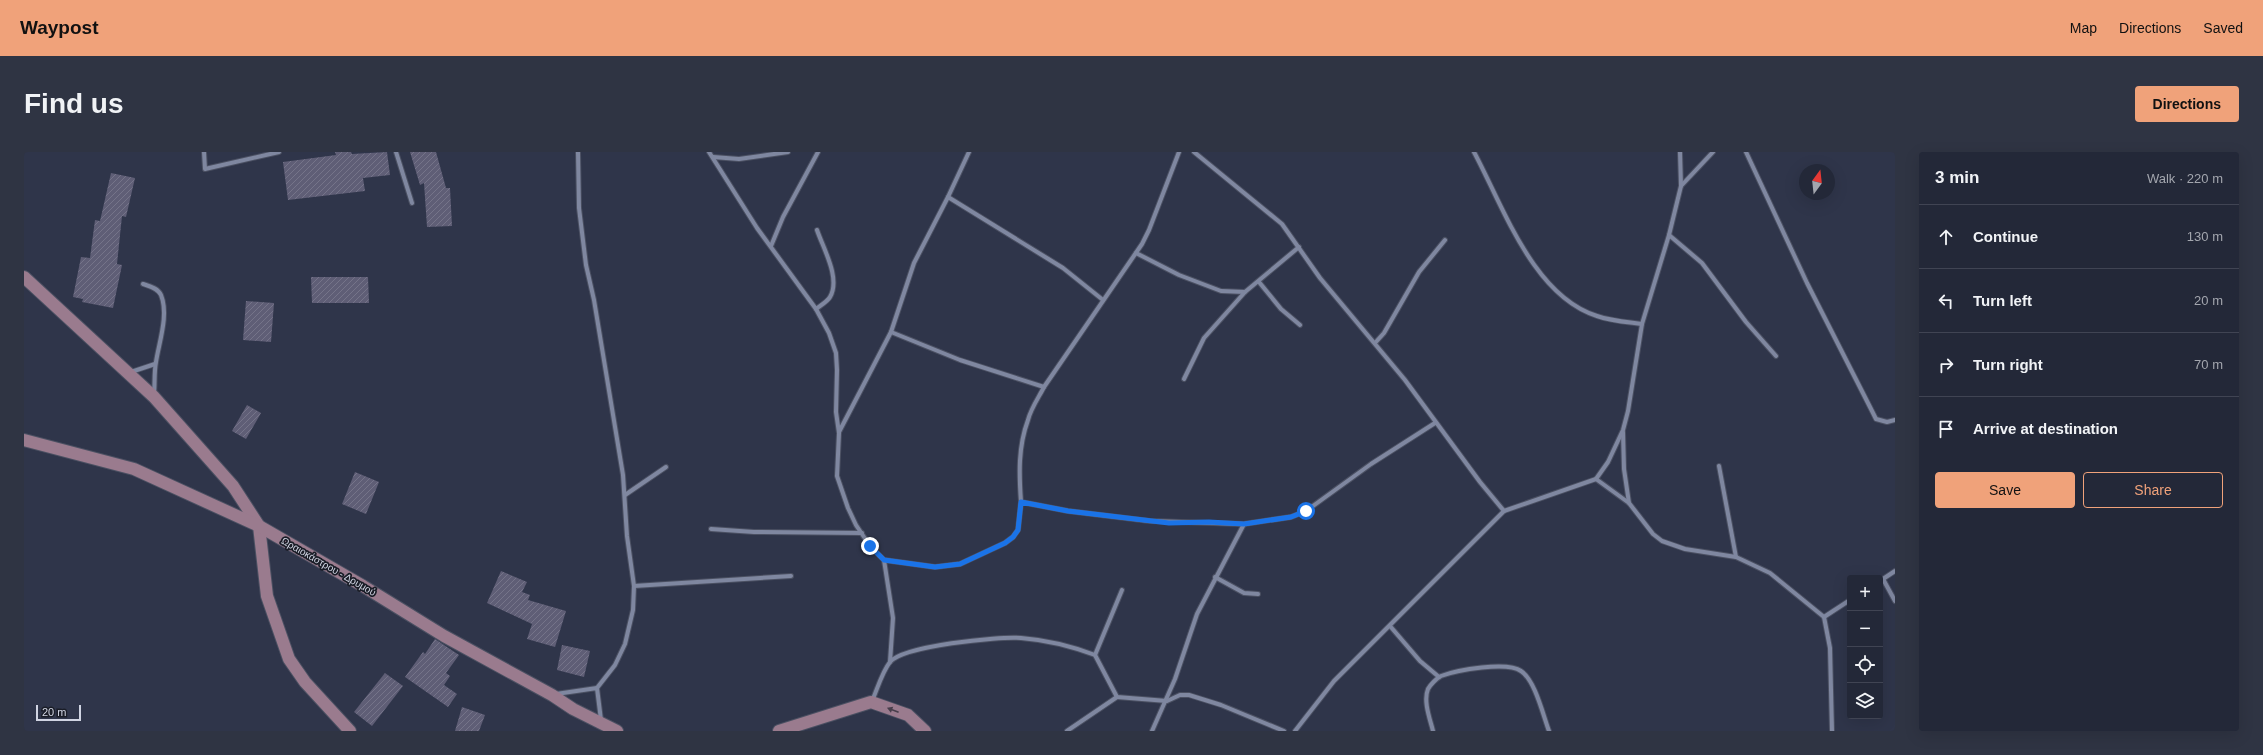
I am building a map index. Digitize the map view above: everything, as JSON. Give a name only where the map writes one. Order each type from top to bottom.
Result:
[{"type":"main road","points":[[24,277],[130,373],[154,397],[233,486],[259,526],[268,596],[290,660],[305,682],[350,731]]},
{"type":"main road","name":"Ωραιοκάστρου - Δρυμού","points":[[24,440],[134,468],[259,526],[363,586],[444,636],[617,731]]},
{"type":"main road","points":[[779,731],[872,702],[908,715],[925,731]]},
{"type":"street","points":[[204,152],[205,170],[279,152]]},
{"type":"street","points":[[396,152],[412,203]]},
{"type":"street","points":[[552,695],[597,688],[615,665],[625,644],[633,610],[634,586],[627,536],[625,495],[594,300],[586,265],[579,208],[578,152]]},
{"type":"street","points":[[709,152],[713,156],[757,228],[816,309],[829,333],[836,353],[836,412],[839,433],[837,476],[848,508],[870,546],[884,560],[893,618],[890,662],[872,702]]},
{"type":"street","points":[[713,156],[739,158],[788,152]]},
{"type":"street","points":[[771,246],[783,217],[818,152]]},
{"type":"street","points":[[839,433],[892,332],[914,263],[969,152]]},
{"type":"street","points":[[884,560],[935,567],[960,564],[1005,543],[1013,537],[1018,530],[1021,502],[1019,469],[1021,447],[1028,419],[1044,387],[1136,253],[1149,230],[1179,152]]},
{"type":"street","points":[[1194,152],[1282,224],[1320,278],[1376,343],[1426,408],[1435,423],[1504,511]]},
{"type":"street","points":[[1474,152],[1518,241],[1532,264],[1546,280],[1562,295],[1596,316],[1642,324]]},
{"type":"street","points":[[1295,731],[1334,681],[1504,511],[1596,479],[1608,462],[1623,430],[1628,411],[1642,324],[1669,235],[1681,186],[1680,152]]},
{"type":"street","points":[[1681,186],[1713,152]]},
{"type":"street","points":[[1746,152],[1806,282],[1876,419],[1887,422],[1895,420]]},
{"type":"street","points":[[948,197],[1063,268],[1103,300]]},
{"type":"street","points":[[816,309],[830,297],[833,285],[832,274],[817,230]]},
{"type":"street","points":[[1669,235],[1702,263],[1746,322],[1776,356]]},
{"type":"street","points":[[1376,343],[1384,333],[1419,272],[1445,240]]},
{"type":"street","points":[[1184,379],[1204,338],[1245,292],[1259,282],[1299,247]]},
{"type":"street","points":[[1136,253],[1179,275],[1221,291],[1245,292]]},
{"type":"street","points":[[1259,282],[1281,309],[1300,325]]},
{"type":"street","points":[[143,284],[154,288],[161,293],[163,306],[162,329],[155,364],[154,397]]},
{"type":"street","points":[[892,332],[960,360],[1044,387]]},
{"type":"street","points":[[130,373],[155,364]]},
{"type":"street","points":[[1021,502],[1068,511],[1150,521],[1244,524],[1291,517],[1306,511],[1371,464],[1435,423]]},
{"type":"street","points":[[1623,430],[1624,469],[1629,503]]},
{"type":"street","points":[[1719,466],[1736,557]]},
{"type":"street","points":[[625,495],[666,467]]},
{"type":"street","points":[[1596,479],[1629,503],[1653,534],[1662,541],[1685,549],[1736,557],[1770,573],[1824,617],[1830,648],[1832,731]]},
{"type":"street","points":[[1152,731],[1167,701],[1197,614],[1244,524]]},
{"type":"street","points":[[711,529],[754,532],[862,533]]},
{"type":"street","points":[[1883,579],[1895,571]]},
{"type":"street","points":[[634,586],[791,576]]},
{"type":"street","points":[[1215,577],[1244,593],[1258,594]]},
{"type":"street","points":[[1883,583],[1895,601]]},
{"type":"street","points":[[1095,655],[1122,590]]},
{"type":"street","points":[[1824,617],[1847,602]]},
{"type":"street","points":[[1390,626],[1420,661],[1439,677]]},
{"type":"street","points":[[890,662],[900,656],[936,646],[1020,638],[1076,648],[1095,655],[1117,697]]},
{"type":"street","points":[[1433,731],[1426,703],[1428,689],[1439,677],[1498,665],[1512,667],[1522,671],[1532,685],[1549,731]]},
{"type":"street","points":[[597,688],[602,724]]},
{"type":"street","points":[[1067,731],[1117,697],[1167,701],[1180,695],[1189,695],[1221,705],[1284,731]]},
{"type":"building","points":[[335,152],[351,152],[352,154],[387,152],[390,175],[363,178],[365,191],[288,200],[283,162],[336,155]]},
{"type":"building","points":[[410,152],[436,152],[446,188],[450,188],[452,226],[427,227],[424,183],[420,185]]},
{"type":"building","points":[[111,173],[135,178],[126,217],[122,216],[117,264],[122,265],[113,308],[82,302],[83,299],[73,297],[81,257],[90,258],[95,220],[100,221]]},
{"type":"building","points":[[311,277],[368,277],[369,303],[312,303]]},
{"type":"building","points":[[246,301],[274,303],[271,342],[243,340]]},
{"type":"building","points":[[247,405],[261,413],[246,439],[232,431]]},
{"type":"building","points":[[355,472],[379,482],[366,514],[342,504]]},
{"type":"building","points":[[501,571],[527,582],[522,592],[530,595],[528,600],[566,611],[555,647],[527,639],[532,624],[487,603]]},
{"type":"building","points":[[435,639],[459,655],[446,673],[450,676],[444,685],[457,694],[448,707],[405,677],[423,652],[425,654]]},
{"type":"building","points":[[562,645],[590,651],[584,677],[557,670]]},
{"type":"building","points":[[385,673],[403,686],[372,726],[354,712]]},
{"type":"building","points":[[462,707],[485,715],[479,731],[455,731]]},
{"type":"route","points":[[870,546],[884,560],[935,567],[960,564],[1005,543],[1013,537],[1018,530],[1021,502],[1068,511],[1169,523],[1209,522],[1244,524],[1268,522],[1291,517],[1306,511]]}]
